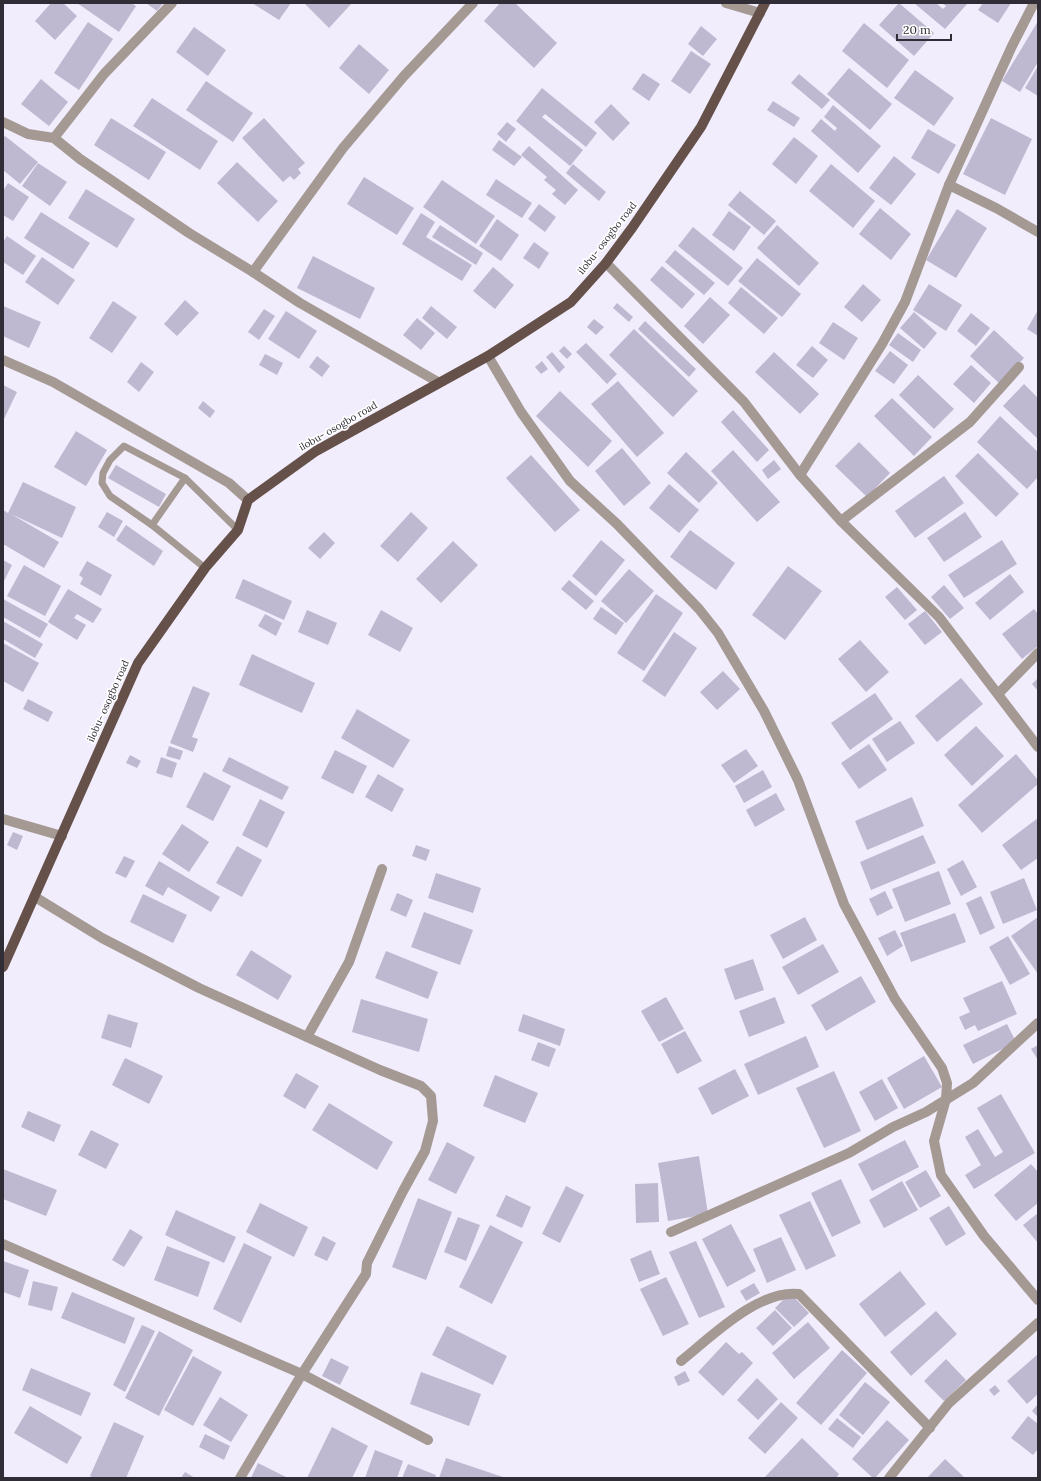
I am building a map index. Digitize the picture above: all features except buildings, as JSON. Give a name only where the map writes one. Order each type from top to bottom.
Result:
[{"type":"main road","name":"ilobu- osogbo road","points":[[3,966],[138,663],[205,568],[238,530],[248,500],[316,450],[488,356],[571,302],[606,263],[701,127],[765,3]]},
{"type":"street","points":[[54,138],[104,74],[172,3]]},
{"type":"street","points":[[253,272],[343,148],[404,76],[473,3]]},
{"type":"street","points":[[726,3],[760,13]]},
{"type":"street","points":[[800,475],[882,344],[905,302],[949,185],[1012,46],[1034,3]]},
{"type":"street","points":[[3,122],[28,134],[54,138],[80,159],[189,233],[300,303],[438,382]]},
{"type":"street","points":[[949,185],[996,208],[1038,232]]},
{"type":"street","points":[[606,263],[744,402],[800,475],[841,521],[939,617],[1038,747]]},
{"type":"street","points":[[488,356],[521,412],[570,481],[617,524],[699,609],[718,633],[764,711],[798,780],[844,904],[895,999],[942,1068],[947,1083],[946,1099],[934,1141],[941,1175],[984,1236],[1038,1300]]},
{"type":"street","points":[[3,360],[67,390],[229,483],[248,500]]},
{"type":"street","points":[[841,521],[970,422],[1019,367]]},
{"type":"street","points":[[998,694],[1038,654]]},
{"type":"street","points":[[3,819],[62,836]]},
{"type":"street","points":[[307,1037],[349,962],[382,869]]},
{"type":"street","points":[[35,897],[102,938],[199,988],[307,1037],[421,1086],[431,1096],[433,1121],[425,1151],[402,1191],[367,1263],[366,1274],[302,1374],[240,1478]]},
{"type":"street","points":[[670,1232],[849,1153],[946,1099],[973,1083],[1038,1023]]},
{"type":"street","points":[[3,1244],[302,1374],[428,1440]]},
{"type":"street","points":[[681,1361],[732,1321],[764,1300],[789,1292],[799,1294],[930,1428]]},
{"type":"street","points":[[889,1478],[949,1403],[1038,1323]]},
{"type":"lane","points":[[205,568],[152,525],[110,496],[102,484],[103,473],[110,460],[124,446],[185,478],[238,530]]},
{"type":"lane","points":[[152,525],[185,478]]}]
